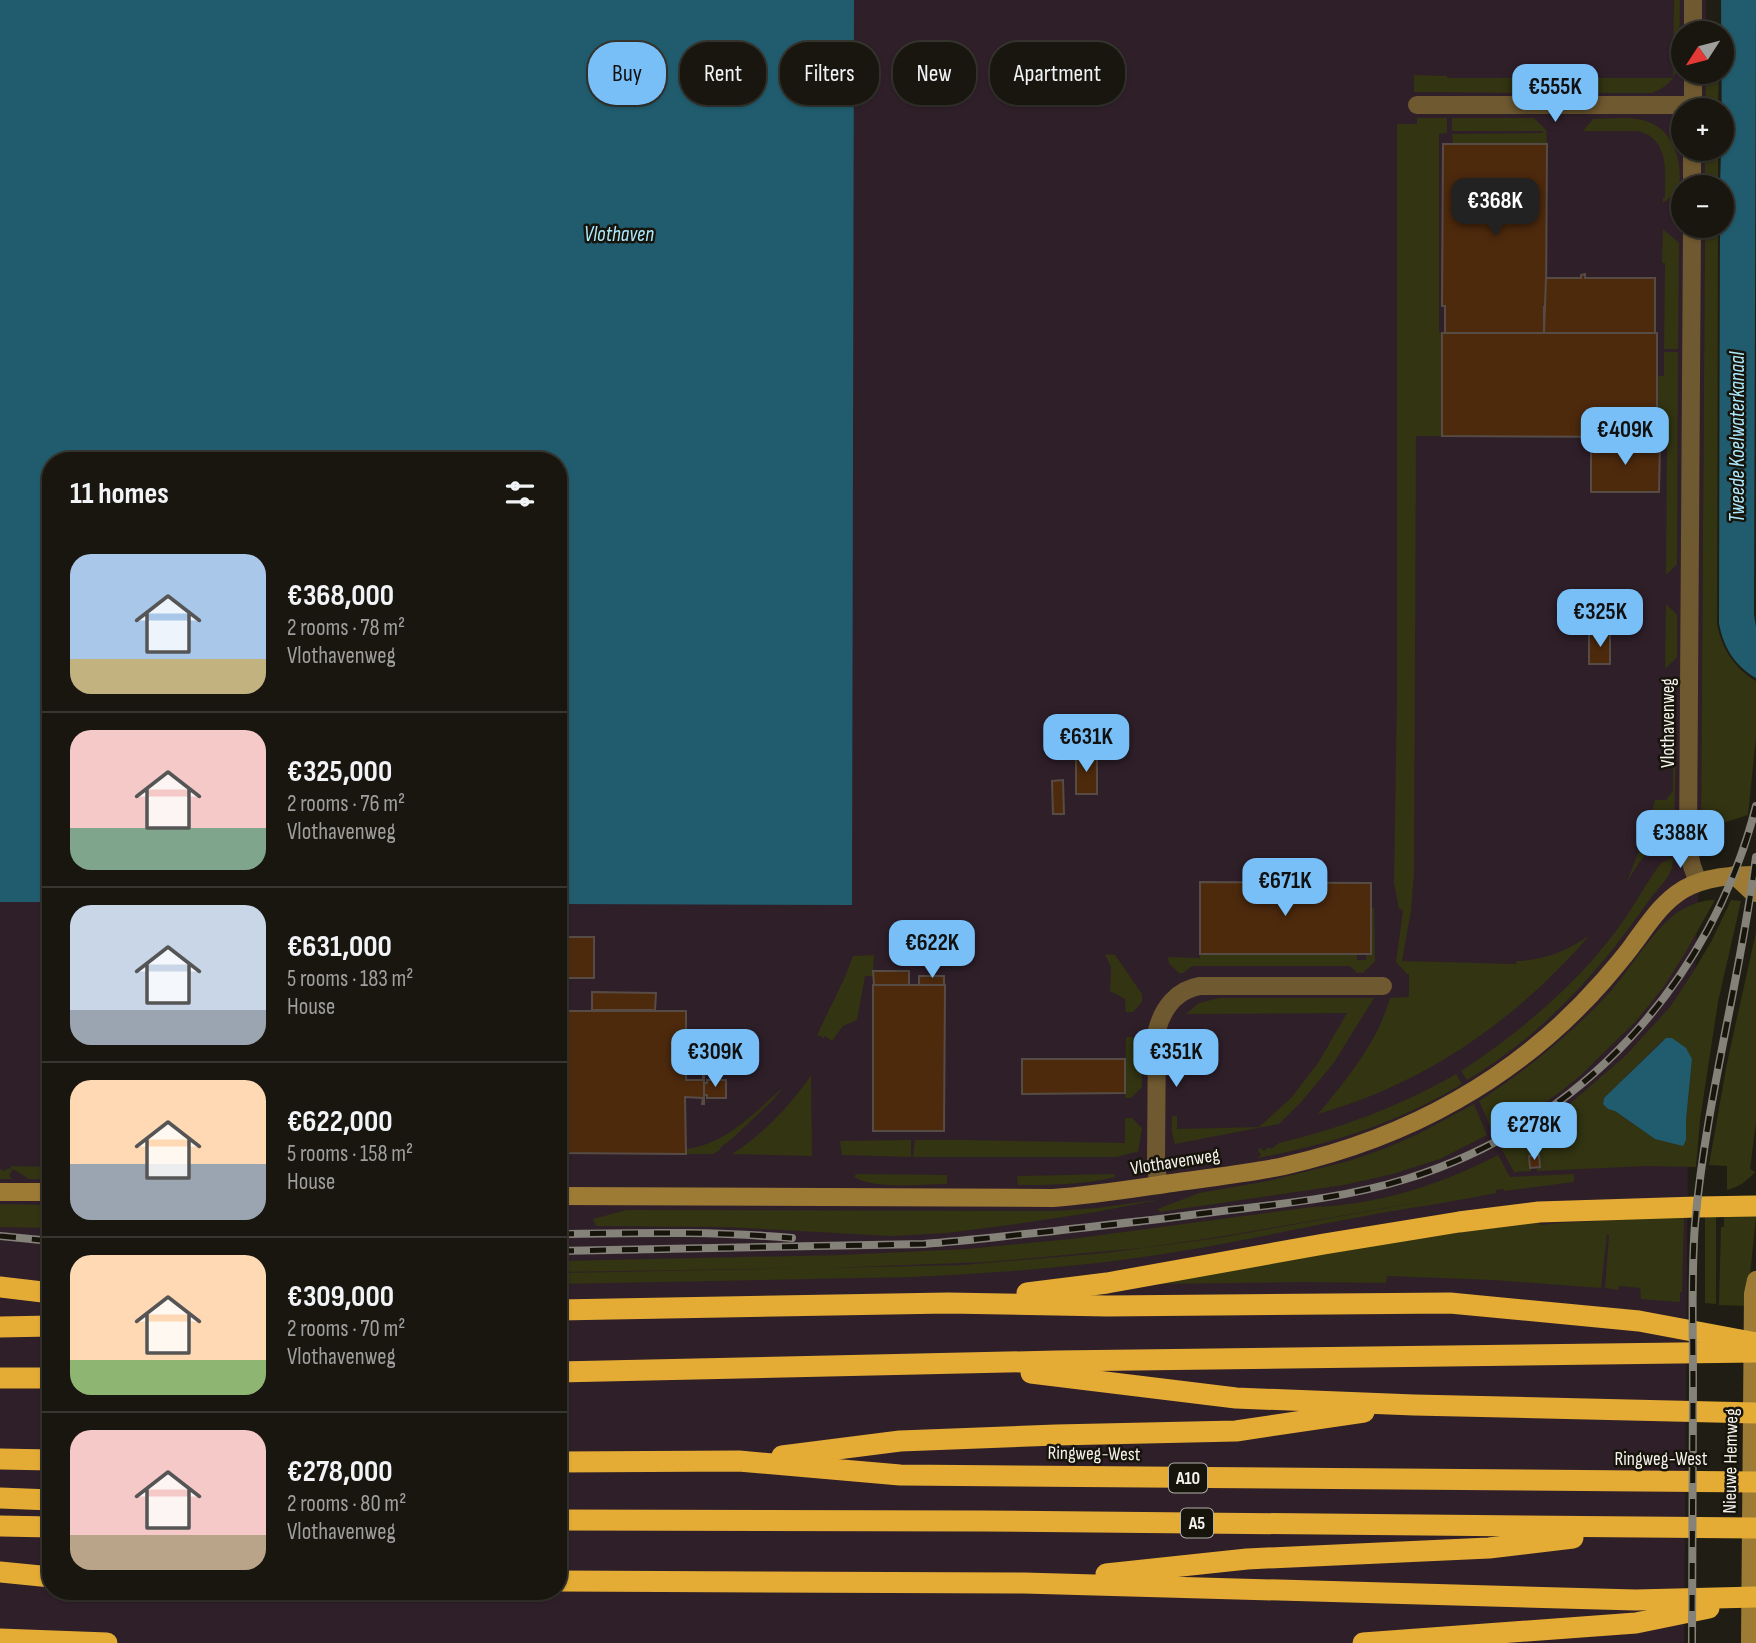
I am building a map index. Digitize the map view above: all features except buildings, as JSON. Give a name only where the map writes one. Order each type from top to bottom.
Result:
[{"type":"highway","points":[[948,1303],[1107,1283],[1324,1244],[1512,1215],[1697,1206],[1756,1206]]},
{"type":"highway","points":[[0,1287],[42,1292]]},
{"type":"highway","points":[[567,1310],[948,1303],[1121,1306],[1450,1303],[1639,1321],[1756,1342]]},
{"type":"highway","points":[[0,1327],[42,1326]]},
{"type":"highway","points":[[567,1373],[1098,1361],[1756,1352]]},
{"type":"highway","points":[[963,1364],[1236,1398],[1756,1413]]},
{"type":"highway","points":[[0,1378],[42,1378]]},
{"type":"highway","points":[[739,1461],[900,1441],[1236,1431],[1414,1405]]},
{"type":"highway","points":[[0,1459],[42,1460]]},
{"type":"highway","name":"Ringweg-West","points":[[567,1462],[739,1461],[900,1475],[1756,1482]]},
{"type":"highway","points":[[0,1498],[42,1500]]},
{"type":"highway","name":"A5","points":[[567,1520],[1756,1528]]},
{"type":"highway","points":[[0,1526],[42,1527]]},
{"type":"highway","name":"A5","points":[[1024,1583],[1247,1559],[1489,1548],[1654,1527]]},
{"type":"highway","points":[[0,1572],[42,1577]]},
{"type":"highway","points":[[0,1580],[42,1578]]},
{"type":"highway","points":[[567,1581],[1024,1583],[1636,1600],[1756,1598]]},
{"type":"highway","points":[[1363,1643],[1636,1623],[1756,1598]]},
{"type":"highway","points":[[0,1639],[107,1643]]},
{"type":"main road","points":[[1734,875],[1756,893]]},
{"type":"main road","name":"Vlothavenweg","points":[[567,1196],[1053,1198],[1103,1194],[1264,1170],[1342,1150],[1397,1130],[1458,1100],[1549,1036],[1604,980],[1663,906],[1679,892],[1698,882],[1717,877],[1756,875]]},
{"type":"main road","points":[[0,1192],[42,1192]]},
{"type":"main road","name":"Nieuwe Hemweg","points":[[1750,1643],[1756,1280]]},
{"type":"street","points":[[1693,0],[1693,21]]},
{"type":"street","points":[[1417,105],[1671,108]]},
{"type":"street","name":"Vlothavenweg","points":[[1692,238],[1688,846],[1698,882]]},
{"type":"street","points":[[1158,1185],[1157,1030],[1160,1018],[1172,1001],[1185,990],[1200,986],[1383,986]]},
{"type":"shaded area","points":[[0,0],[1706,0],[1706,21],[1671,21],[1671,84],[1706,84],[1705,98],[1671,98],[1671,161],[1705,161],[1705,175],[1671,175],[1671,238],[1705,238],[1701,830],[1688,1139],[1684,1643],[0,1643]]},
{"type":"green space","points":[[1674,0],[1680,0],[1680,21],[1674,21]]},
{"type":"green space","points":[[1414,75],[1447,78],[1540,76],[1540,82],[1530,93],[1414,92]]},
{"type":"green space","points":[[1575,76],[1671,80],[1652,93],[1585,93],[1577,86]]},
{"type":"green space","points":[[1706,84],[1719,84],[1718,98],[1705,98]]},
{"type":"green space","points":[[1417,118],[1447,118],[1447,133],[1439,134],[1442,436],[1416,436],[1414,873],[1411,911],[1402,961],[1516,964],[1517,961],[1555,954],[1590,935],[1532,994],[1467,1045],[1396,1085],[1318,1114],[1369,1045],[1390,998],[1409,997],[1409,974],[1396,962],[1403,910],[1399,909],[1394,883],[1397,693],[1397,124],[1417,124]]},
{"type":"green space","points":[[1452,118],[1534,118],[1546,130],[1547,144],[1453,144],[1452,134],[1543,131],[1452,131]]},
{"type":"green space","points":[[1593,119],[1637,119],[1659,128],[1671,142],[1671,161],[1678,161],[1680,175],[1671,175],[1671,196],[1663,203],[1664,158],[1656,141],[1648,135],[1638,131],[1583,131]]},
{"type":"green space","points":[[1705,161],[1718,161],[1718,175],[1705,175]]},
{"type":"green space","points":[[1663,229],[1679,243],[1678,349],[1664,349],[1665,263],[1662,263]]},
{"type":"green space","points":[[1705,238],[1718,238],[1717,624],[1730,657],[1756,681],[1756,737],[1748,815],[1701,830]]},
{"type":"green space","points":[[1664,352],[1678,352],[1677,564],[1666,575],[1667,437],[1657,437],[1657,376],[1664,376]]},
{"type":"green space","points":[[1666,604],[1677,615],[1677,657],[1665,669]]},
{"type":"green space","points":[[1673,727],[1676,727],[1674,839],[1651,850],[1640,861],[1626,884],[1647,831],[1655,800],[1666,800],[1673,791]]},
{"type":"green space","points":[[1673,858],[1671,870],[1665,880],[1631,926],[1568,1000],[1521,1043],[1467,1080],[1461,1071],[1524,1026],[1580,974],[1613,935],[1661,863]]},
{"type":"green space","points":[[1715,900],[1663,988],[1635,1022],[1565,1088],[1494,1135],[1479,1101],[1532,1064],[1580,1022],[1610,992],[1649,941],[1675,914],[1694,904]]},
{"type":"green space","points":[[1731,900],[1741,901],[1718,1002],[1700,1120],[1696,1167],[1647,1166],[1537,1171],[1540,1167],[1539,1155],[1529,1156],[1531,1171],[1514,1172],[1501,1148],[1558,1114],[1624,1057],[1670,1007],[1711,942]],"holes":[[[1663,1040],[1692,1059],[1686,1140],[1683,1145],[1655,1139],[1603,1104],[1604,1098]]]},
{"type":"green space","points":[[1371,908],[1374,908],[1375,961],[1363,973],[1357,973],[1350,966],[1192,966],[1179,973],[1169,963],[1168,957],[1200,958],[1200,954],[1357,954],[1357,960],[1366,960],[1366,954],[1371,953]]},
{"type":"green space","points":[[1756,932],[1756,1122],[1750,1169],[1755,1172],[1742,1184],[1727,1190],[1727,1166],[1709,1165],[1727,1063]]},
{"type":"green space","points":[[1105,954],[1115,955],[1142,994],[1142,1002],[1133,1012],[1126,1012],[1125,999],[1110,991],[1111,967]]},
{"type":"green space","points":[[874,955],[873,976],[865,976],[857,1020],[843,1026],[832,1041],[825,1036],[822,1039],[817,1035],[853,956]]},
{"type":"green space","points":[[1219,998],[1374,998],[1333,1064],[1279,1124],[1175,1144],[1172,1116],[1177,1116],[1177,1129],[1259,1127],[1291,1098],[1318,1063],[1347,1013],[1186,1014],[1199,1003]]},
{"type":"green space","points":[[1126,1037],[1133,1037],[1142,1047],[1142,1087],[1131,1098],[1125,1098]]},
{"type":"green space","points":[[1456,1074],[1462,1084],[1389,1121],[1337,1139],[1257,1158],[1261,1155],[1258,1150],[1260,1148],[1264,1151],[1269,1147],[1271,1149],[1279,1143],[1370,1115]]},
{"type":"green space","points":[[811,1075],[812,1156],[732,1154],[775,1119]]},
{"type":"green space","points":[[783,1087],[774,1099],[720,1150],[713,1154],[686,1154],[686,1149],[713,1141],[739,1126]]},
{"type":"green space","points":[[1474,1104],[1487,1135],[1440,1159],[1393,1174],[1344,1185],[1160,1212],[1158,1209],[1199,1193],[1268,1181],[1349,1161],[1418,1134]]},
{"type":"green space","points":[[1125,1118],[1132,1118],[1142,1128],[1138,1152],[1116,1157],[913,1157],[915,1140],[1125,1143]]},
{"type":"green space","points":[[911,1140],[911,1157],[842,1155],[840,1141]]},
{"type":"green space","points":[[1498,1155],[1510,1177],[1574,1174],[1574,1182],[1496,1190],[1496,1193],[1205,1247],[1081,1265],[911,1277],[567,1284],[567,1273],[818,1268],[567,1272],[567,1261],[840,1255],[967,1249],[1071,1239],[1361,1202],[1408,1192],[1454,1176]],"holes":[[[1450,1197],[1218,1238],[1105,1253],[962,1265],[826,1268],[988,1262],[1141,1248]]]},
{"type":"green space","points":[[11,1166],[42,1167],[42,1179],[29,1179],[13,1169],[9,1176],[13,1179],[0,1179],[0,1169],[11,1169]]},
{"type":"green space","points":[[856,1174],[947,1175],[947,1184],[874,1184],[854,1177]]},
{"type":"green space","points":[[1114,1174],[1115,1177],[1091,1182],[1042,1185],[1018,1185],[1017,1176]]},
{"type":"green space","points":[[1163,1199],[1009,1225],[947,1233],[891,1236],[726,1227],[596,1226],[593,1219],[626,1210],[1055,1211]]},
{"type":"green space","points":[[0,1204],[42,1205],[42,1228],[0,1227]]},
{"type":"green space","points":[[1705,1216],[1716,1216],[1716,1304],[1705,1303]]},
{"type":"green space","points":[[1724,1216],[1756,1216],[1747,1306],[1719,1305],[1721,1227],[1724,1227]]},
{"type":"green space","points":[[1624,1217],[1684,1217],[1680,1302],[1641,1299],[1640,1288],[1605,1288],[1607,1234],[1601,1288],[1387,1276],[1386,1283],[1156,1284],[1364,1245],[1539,1222],[1540,1225],[1617,1220]]},
{"type":"water","name":"Vlothaven","points":[[0,0],[854,0],[854,42],[780,42],[780,105],[854,105],[852,905],[567,904],[567,452],[42,452],[42,902],[0,902]]},
{"type":"water","name":"Tweede Koelwaterkanaal","points":[[1721,0],[1756,0],[1756,678],[1742,668],[1731,655],[1719,623],[1720,238],[1734,238],[1734,175],[1720,175],[1721,161],[1734,161],[1734,98],[1722,98],[1722,84],[1734,84],[1734,21],[1721,21]]},
{"type":"water","points":[[1666,1038],[1672,1038],[1686,1048],[1692,1059],[1686,1140],[1683,1146],[1655,1139],[1603,1104],[1604,1098]]},
{"type":"railway","points":[[567,1251],[939,1243],[1303,1201],[1406,1179],[1469,1155],[1528,1123],[1582,1084],[1630,1038],[1672,987],[1707,931],[1735,870],[1756,806]]},
{"type":"railway","points":[[1692,1643],[1695,1224],[1707,1132],[1756,857]]},
{"type":"railway","points":[[567,1234],[704,1233],[792,1238]]},
{"type":"railway","points":[[0,1236],[42,1240]]}]
